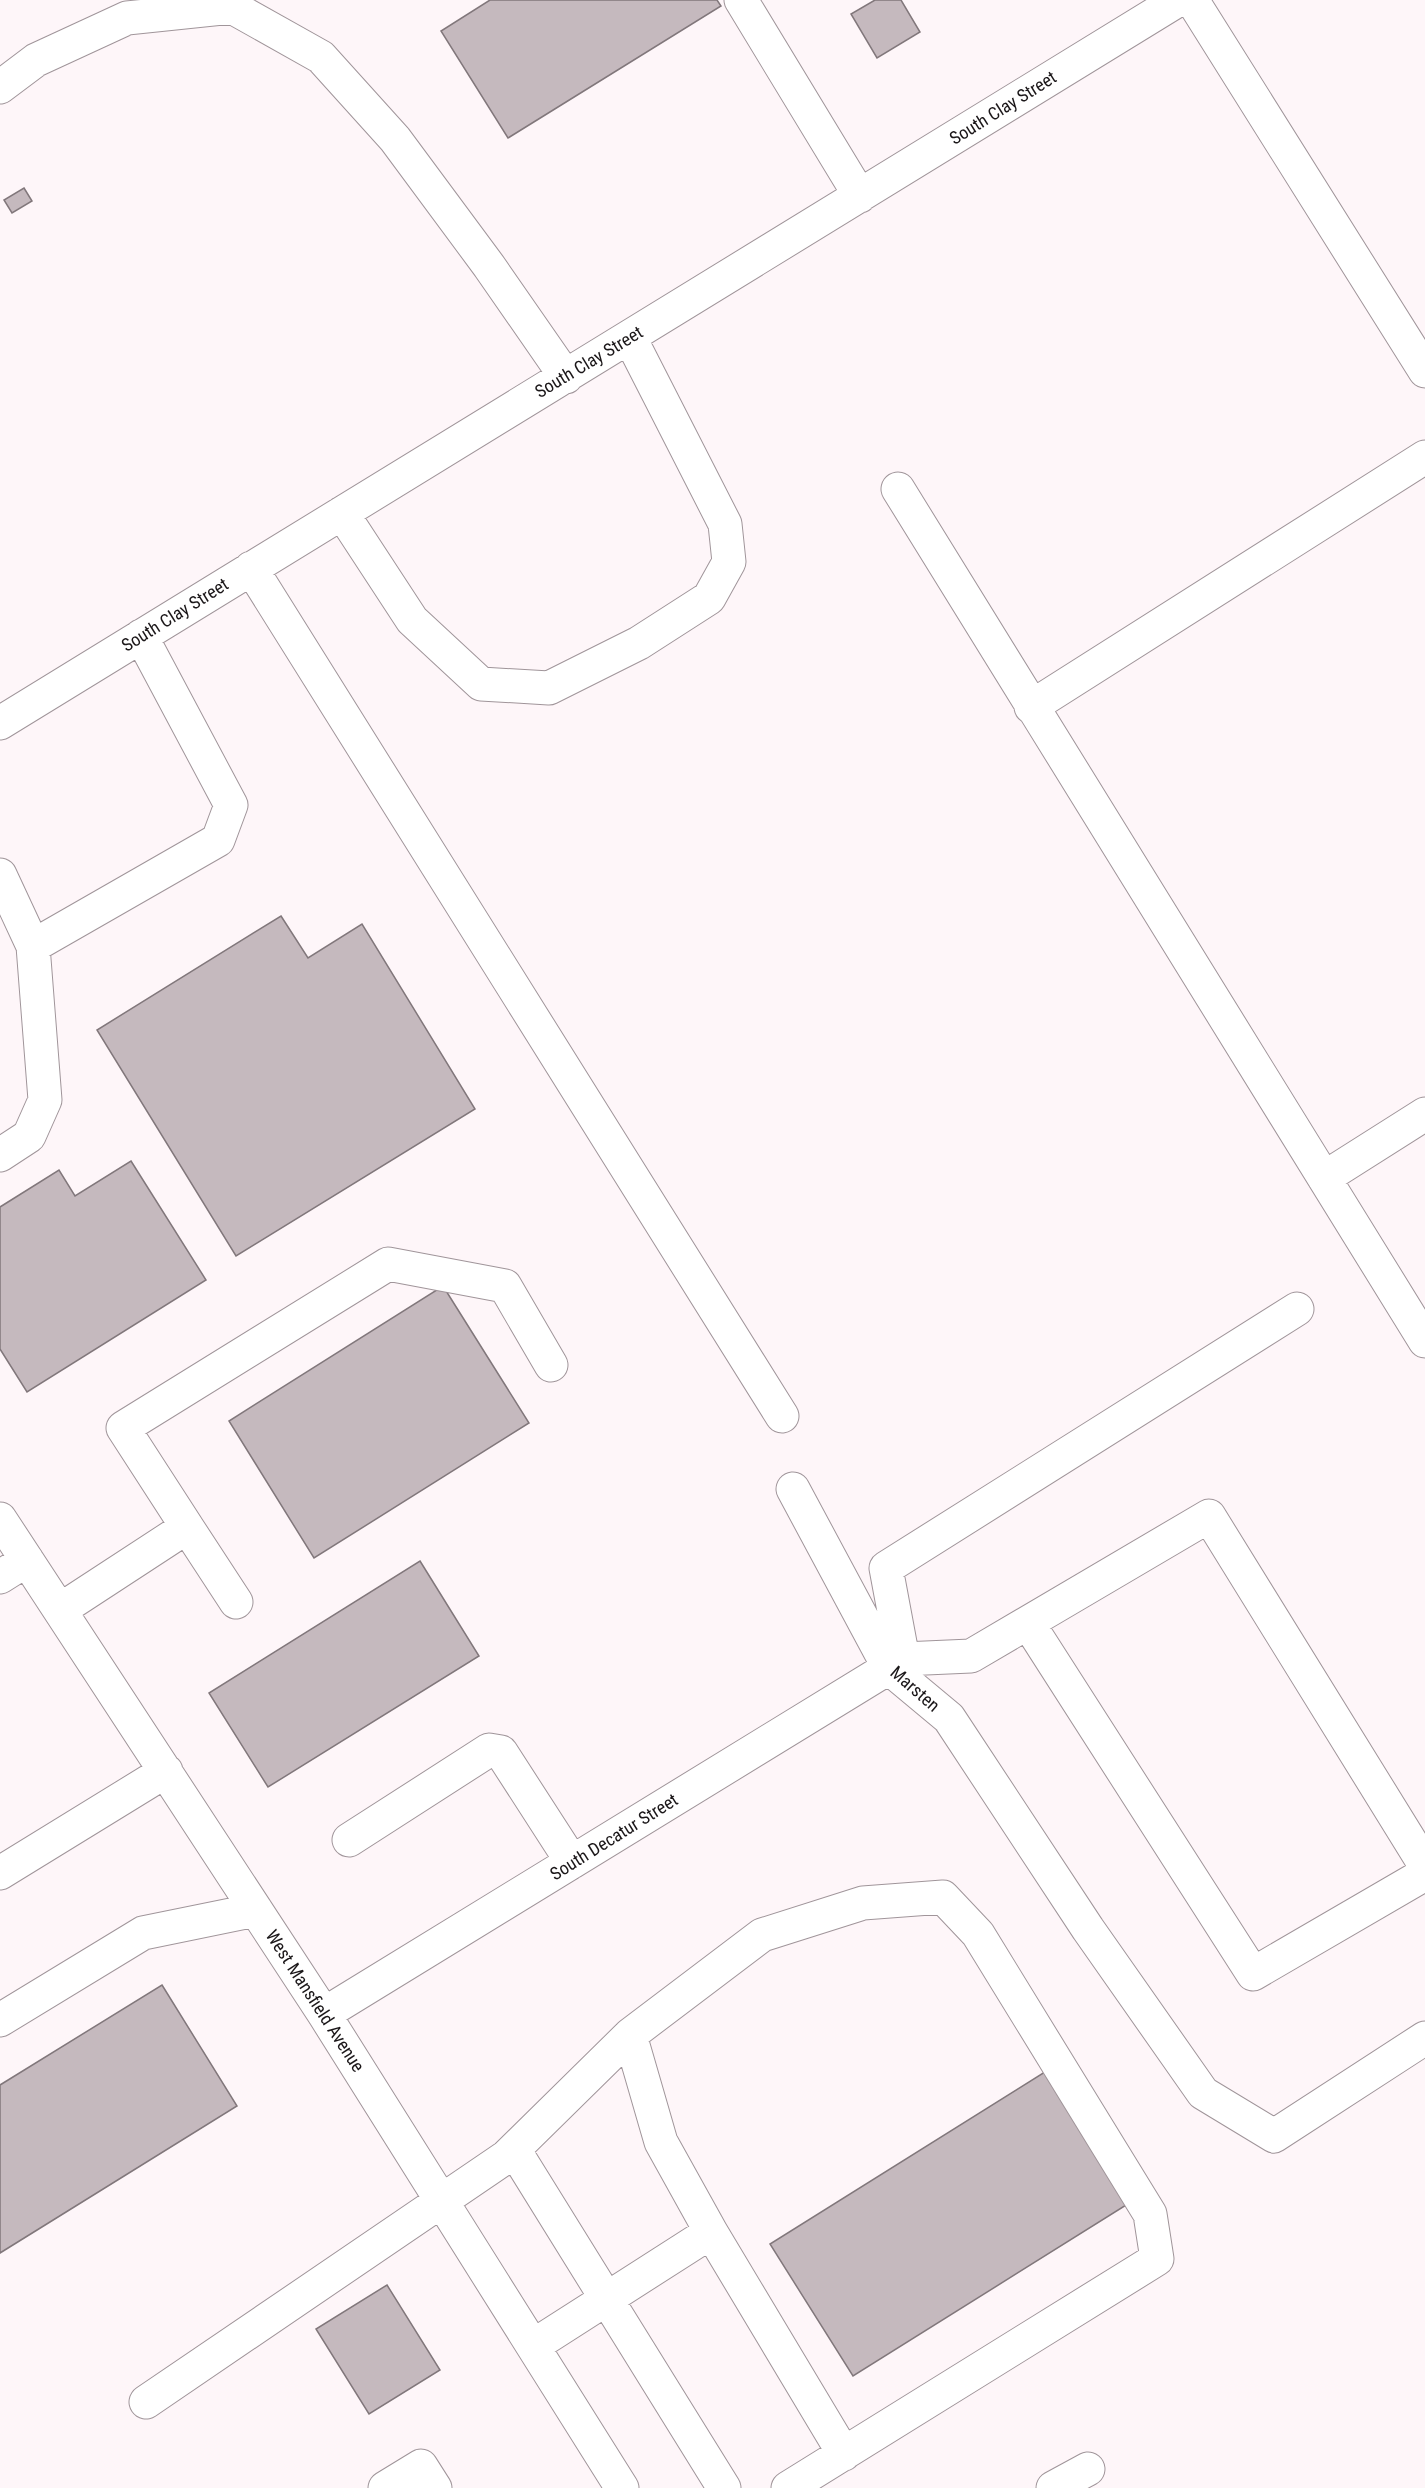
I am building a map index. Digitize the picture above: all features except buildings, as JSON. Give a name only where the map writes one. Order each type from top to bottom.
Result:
[{"type":"street","points":[[741,0],[860,196]]},
{"type":"street","name":"South Clay Street","points":[[0,723],[1178,0]]},
{"type":"street","points":[[1192,0],[1425,371]]},
{"type":"street","points":[[0,87],[36,60],[127,18],[232,7],[321,57],[387,131],[489,266],[566,377]]},
{"type":"street","points":[[342,513],[412,620],[481,684],[549,688],[639,643],[709,598],[729,562],[725,524],[630,338]]},
{"type":"street","points":[[1031,706],[1425,457]]},
{"type":"street","points":[[898,489],[1425,1341]]},
{"type":"street","points":[[251,568],[782,1416]]},
{"type":"street","points":[[33,946],[218,840],[231,805],[141,636]]},
{"type":"street","points":[[0,875],[33,946],[45,1100],[29,1136],[0,1155]]},
{"type":"street","points":[[1323,1179],[1425,1114]]},
{"type":"street","points":[[236,1602],[123,1428],[388,1264],[505,1286],[551,1365]]},
{"type":"street","points":[[1297,1309],[886,1568],[896,1663],[971,1656],[1209,1516],[1425,1865]]},
{"type":"street","name":"Marsten","points":[[793,1489],[896,1663],[949,1718],[1088,1929],[1203,2093],[1274,2136],[1425,2038]]},
{"type":"street","name":"West Mansfield Avenue","points":[[0,1519],[14,1568],[60,1610],[324,2014],[622,2488]]},
{"type":"street","points":[[60,1610],[187,1527]]},
{"type":"street","points":[[1028,1623],[1253,1974],[1425,1874]]},
{"type":"street","name":"South Decatur Street","points":[[324,2014],[896,1663]]},
{"type":"street","points":[[349,1840],[489,1750],[501,1752],[572,1862]]},
{"type":"street","points":[[0,1873],[166,1771]]},
{"type":"street","points":[[146,2402],[506,2157],[630,2035],[762,1935],[863,1903],[943,1897],[978,1934],[1150,2214],[1157,2259],[788,2488]]},
{"type":"street","points":[[0,2020],[143,1933],[256,1910]]},
{"type":"street","points":[[630,2035],[661,2142],[711,2232],[844,2454]]},
{"type":"street","points":[[506,2157],[520,2161],[724,2488]]},
{"type":"street","points":[[533,2346],[711,2232]]},
{"type":"street","points":[[385,2488],[421,2466],[435,2488]]},
{"type":"street","points":[[1053,2488],[1088,2469]]}]
